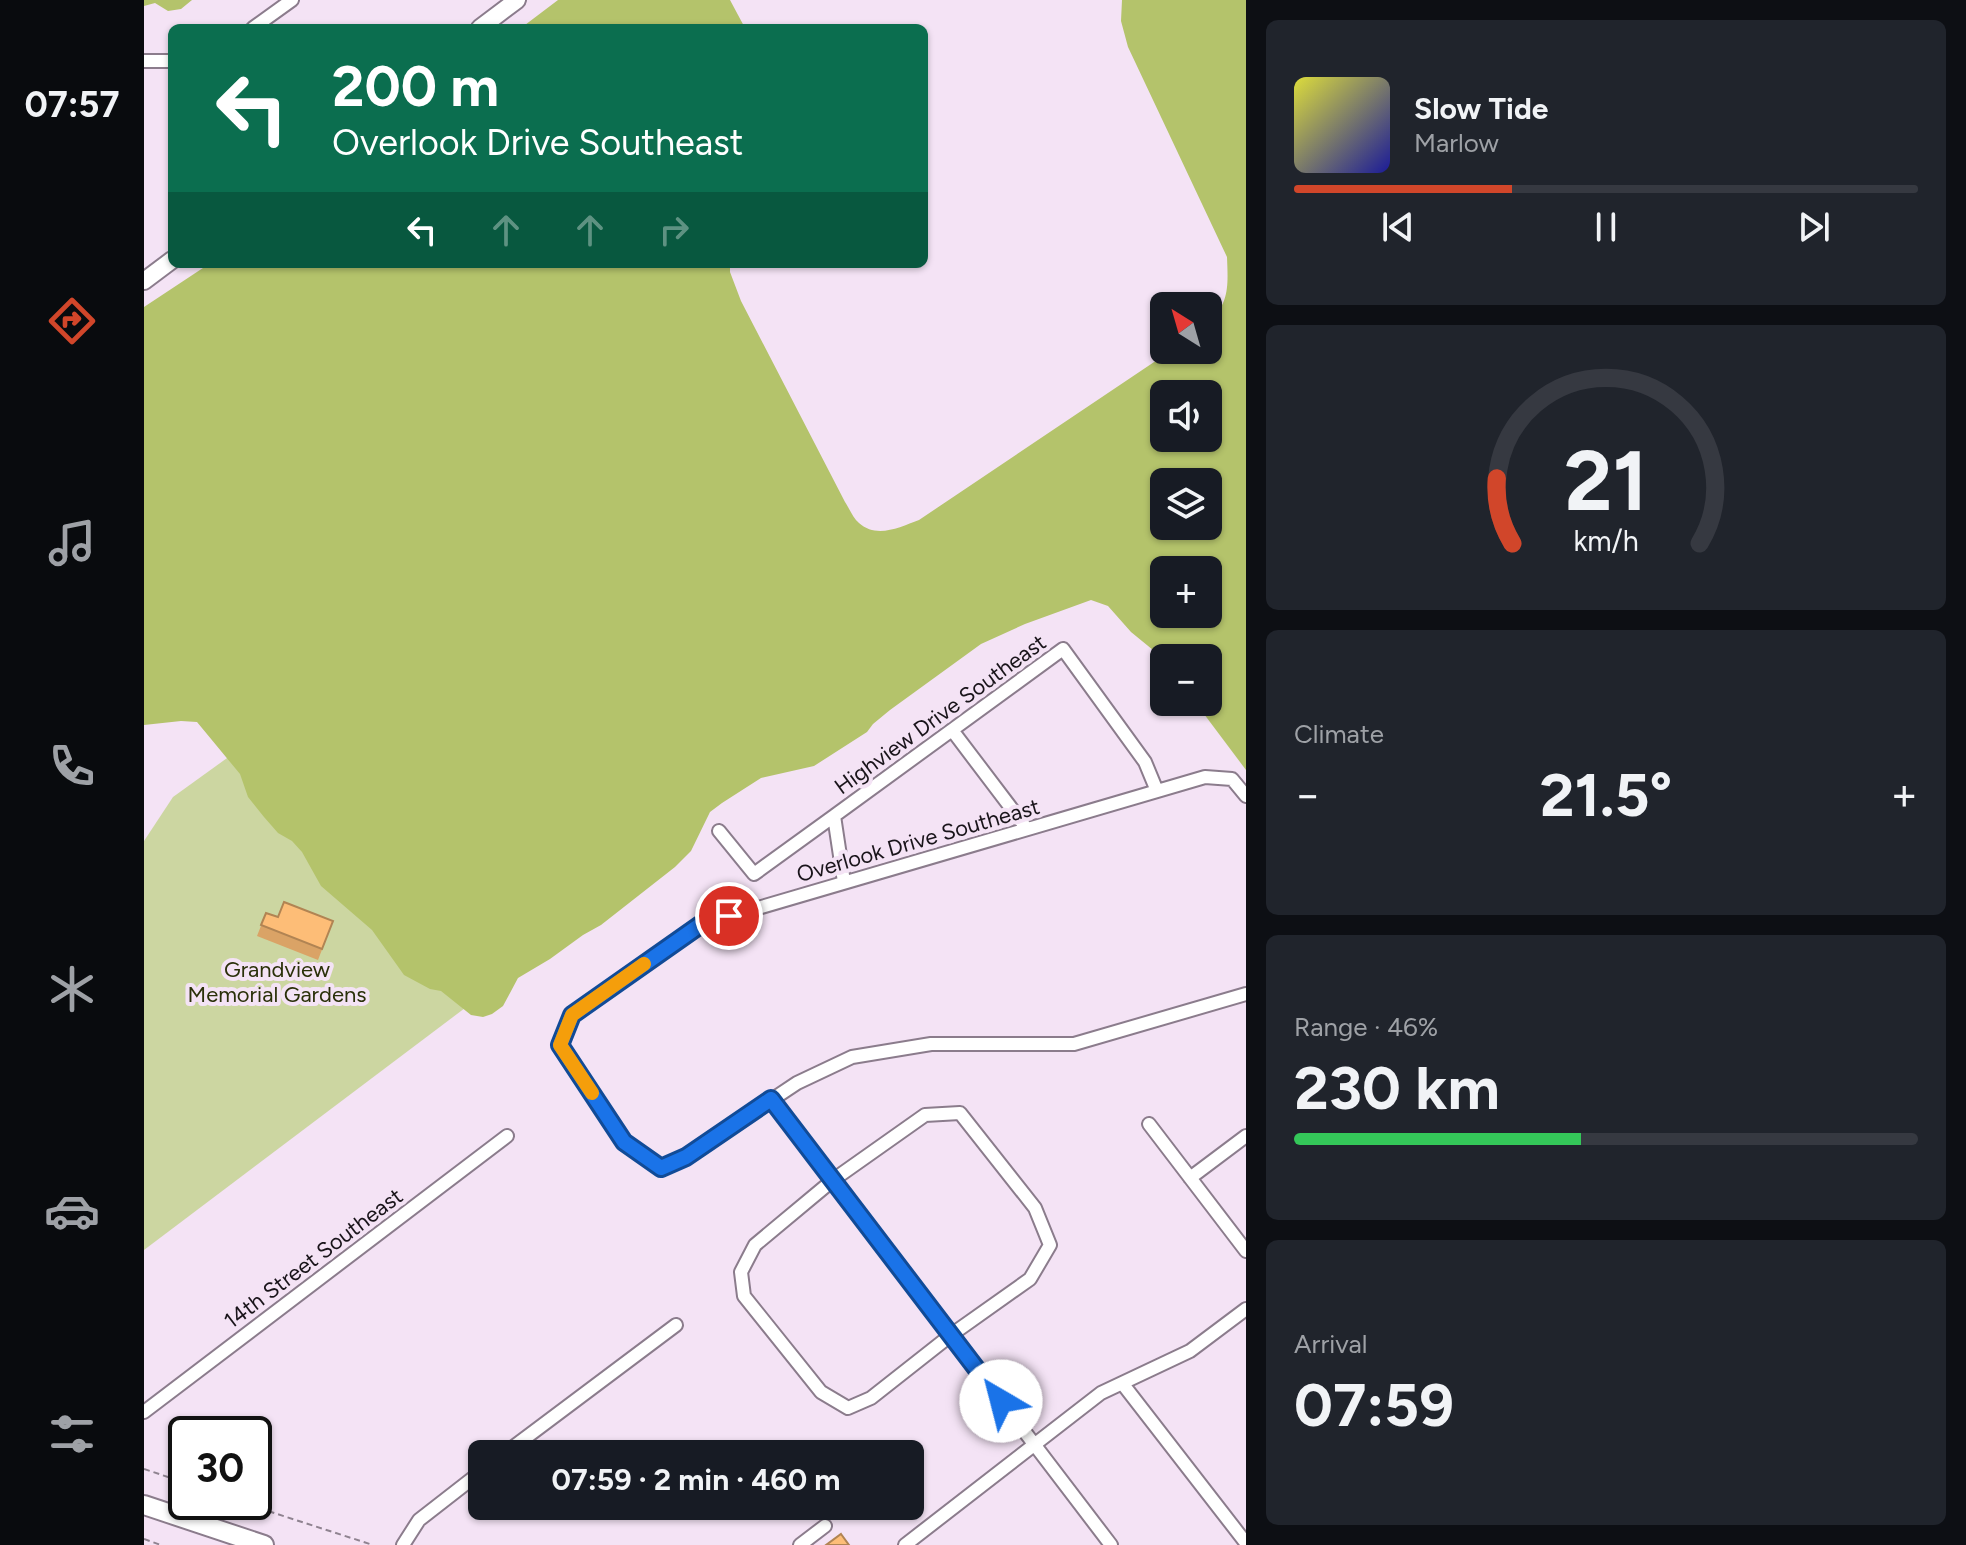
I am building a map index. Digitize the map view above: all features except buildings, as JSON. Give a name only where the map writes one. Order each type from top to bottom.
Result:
[{"type":"main road","points":[[144,1505],[264,1545]]},
{"type":"street","points":[[259,24],[292,0]]},
{"type":"street","points":[[485,24],[517,0]]},
{"type":"street","points":[[144,61],[168,61]]},
{"type":"street","points":[[144,281],[168,263]]},
{"type":"street","name":"Highview Drive Southeast","points":[[844,882],[834,816],[1063,649],[1145,762],[1157,791]]},
{"type":"street","points":[[952,730],[1027,829]]},
{"type":"street","name":"Overlook Drive Southeast","points":[[1246,796],[1232,779],[1205,777],[700,925],[572,1015],[560,1045],[624,1142],[661,1168],[686,1157],[797,1083],[852,1057],[931,1044],[1074,1044],[1246,994]]},
{"type":"street","points":[[719,831],[754,874],[834,816]]},
{"type":"street","points":[[771,1099],[1111,1545]]},
{"type":"street","points":[[960,1113],[1035,1208],[1050,1245],[1030,1279],[951,1335],[871,1398],[848,1408],[821,1392],[744,1296],[741,1272],[755,1245],[833,1180],[925,1115],[960,1113]]},
{"type":"street","points":[[1149,1124],[1246,1251]]},
{"type":"street","name":"14th Street Southeast","points":[[144,1412],[507,1136]]},
{"type":"street","points":[[1190,1178],[1246,1136]]},
{"type":"street","points":[[905,1545],[1101,1393],[1190,1351],[1246,1309]]},
{"type":"street","points":[[523,1440],[676,1325]]},
{"type":"street","points":[[1122,1383],[1246,1543]]},
{"type":"street","points":[[403,1545],[419,1520],[468,1482]]},
{"type":"street","points":[[800,1545],[825,1526]]},
{"type":"path","points":[[144,1469],[168,1477]]},
{"type":"path","points":[[272,1512],[373,1545]]},
{"type":"path","points":[[144,1539],[161,1545]]},
{"type":"green space","points":[[144,0],[192,0],[181,9],[168,11],[155,3],[144,6]]},
{"type":"green space","points":[[558,0],[730,0],[743,24],[526,24]]},
{"type":"green space","points":[[1122,0],[1246,0],[1246,770],[1206,716],[1222,716],[1222,644],[1150,644],[1150,648],[1108,606],[1091,600],[981,644],[890,710],[867,732],[814,766],[761,778],[722,803],[710,812],[691,851],[675,867],[601,925],[518,978],[503,1006],[483,1017],[471,1015],[441,991],[430,989],[404,975],[372,930],[321,886],[302,852],[264,817],[248,797],[240,774],[197,722],[144,725],[144,307],[203,268],[730,268],[741,301],[853,516],[866,528],[881,531],[919,520],[1151,364],[1222,364],[1222,304],[1228,276],[1227,257],[1128,47],[1121,21]]},
{"type":"green space","name":"Grandview Memorial Gardens","points":[[259,735],[465,1008],[144,1250],[144,841],[173,797]]},
{"type":"slow traffic","points":[[592,1093],[560,1045],[572,1015],[644,964]]},
{"type":"route","points":[[729,916],[700,925],[572,1015],[560,1045],[624,1142],[661,1168],[686,1157],[771,1099],[1001,1401]]}]
